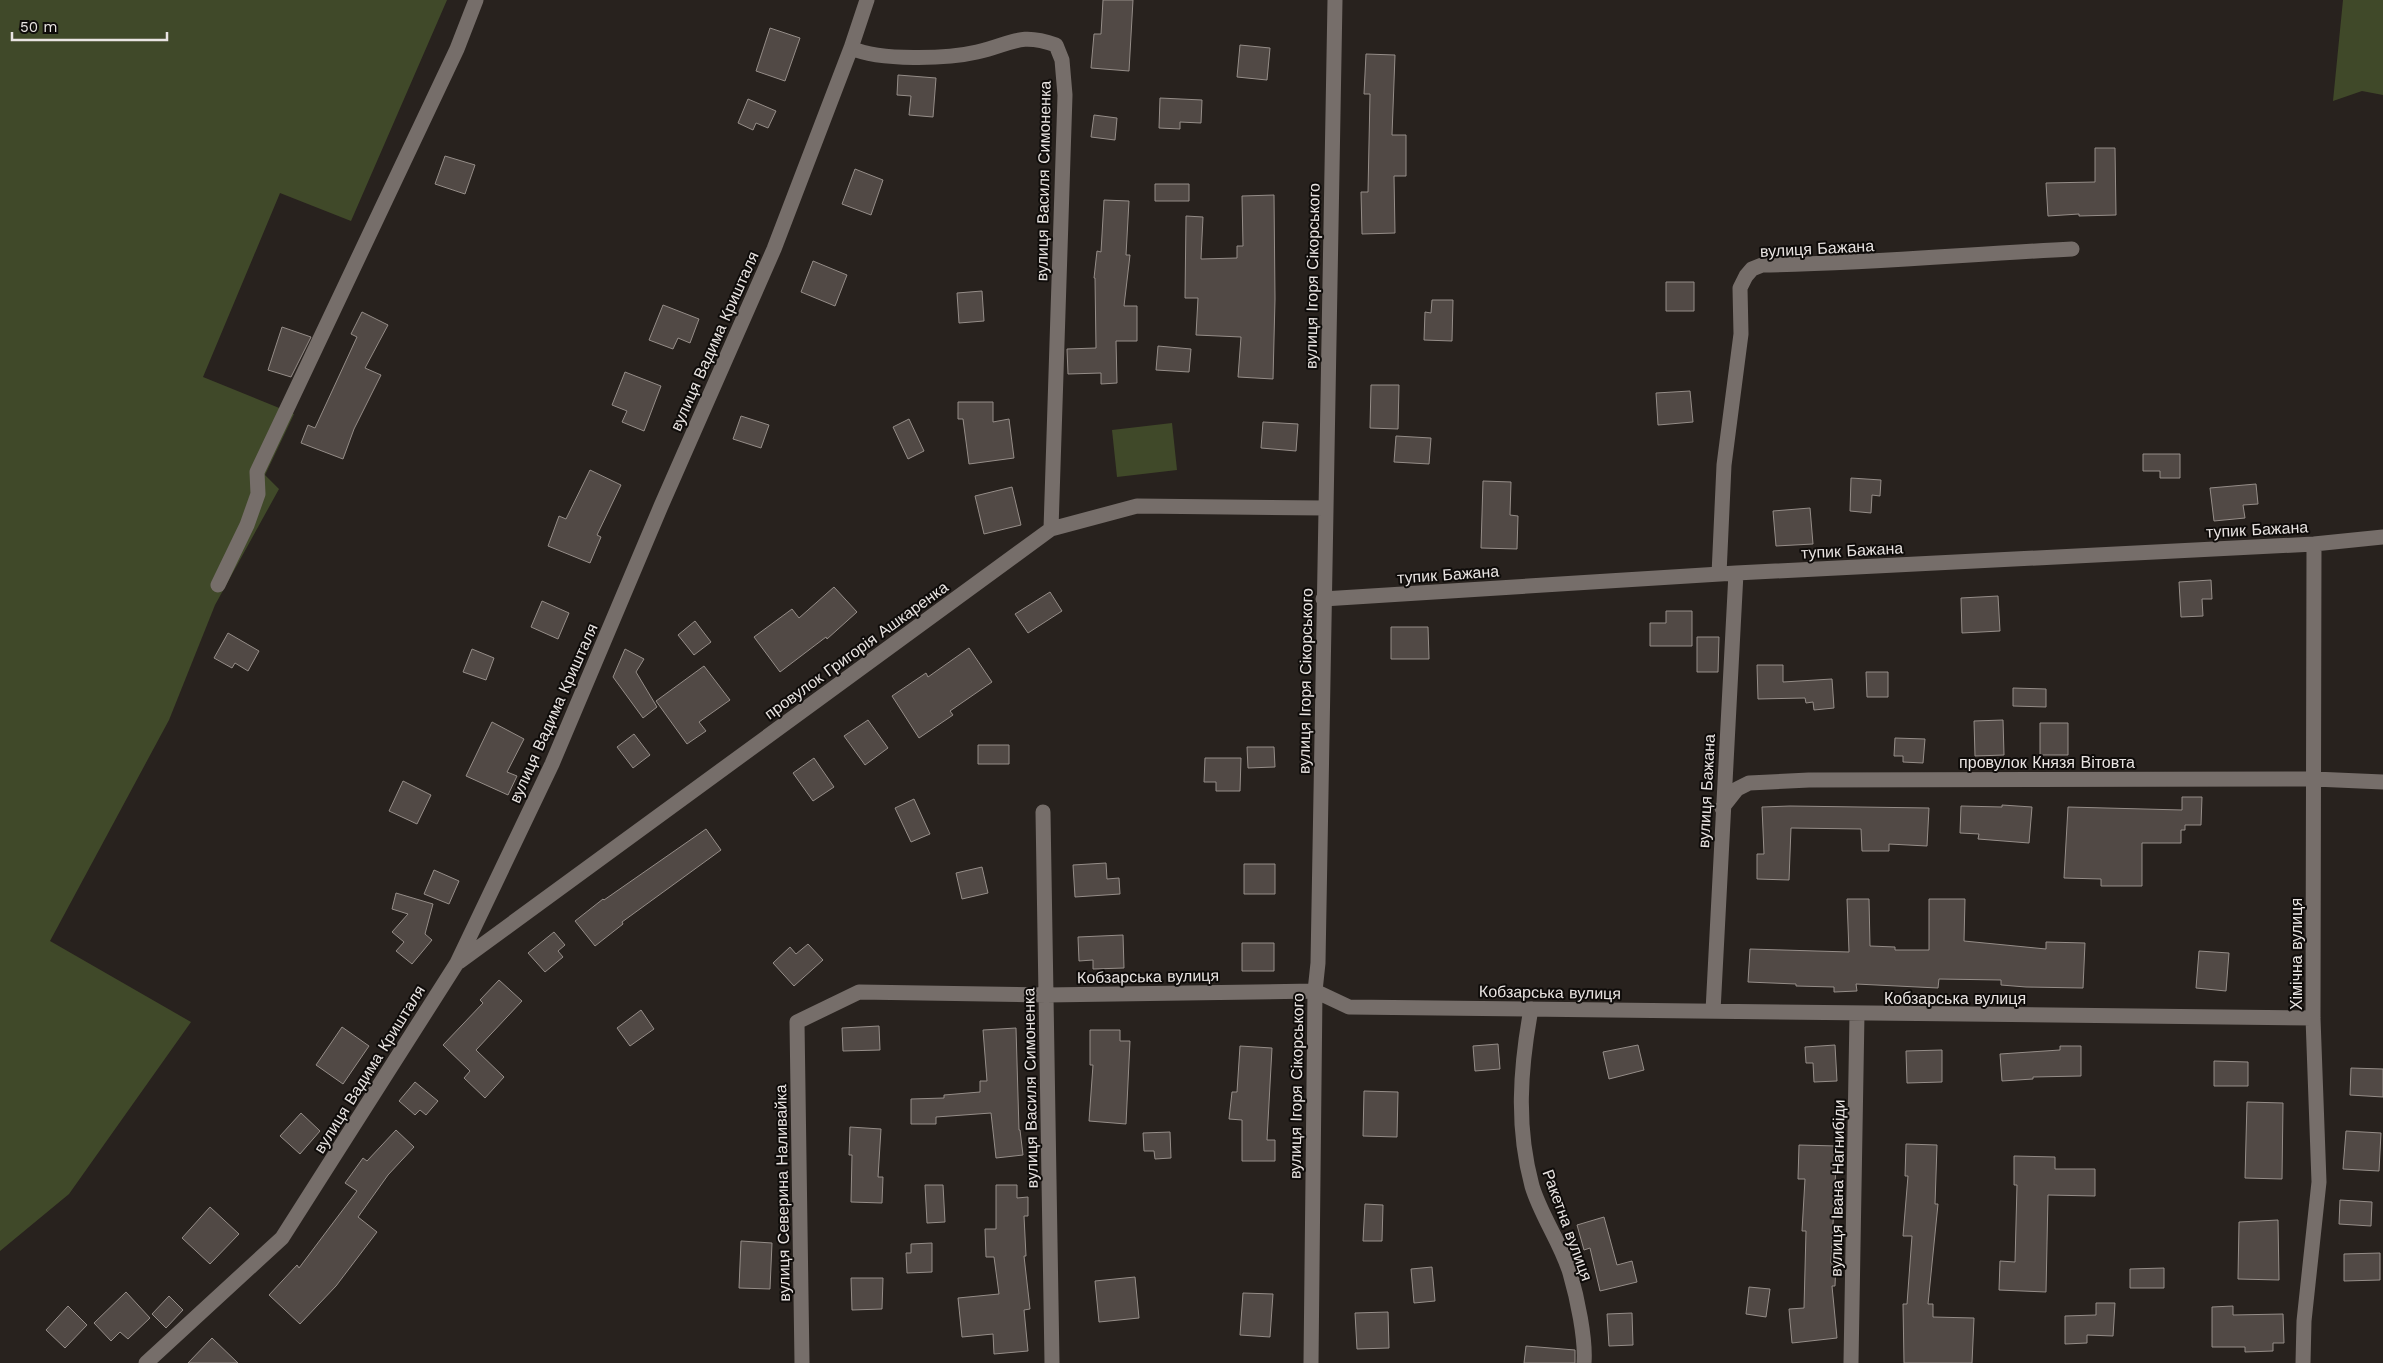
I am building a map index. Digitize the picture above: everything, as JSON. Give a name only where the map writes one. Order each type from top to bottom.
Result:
[{"type":"street","points":[[218,585],[247,525],[258,494],[257,472],[457,49],[476,0]]},
{"type":"street","name":"вулиця Вадима Кришталя","points":[[146,1363],[282,1238],[457,962],[552,764],[661,506],[774,249],[852,48],[867,0]]},
{"type":"street","name":"вулиця Ігоря Сікорського","points":[[1311,1363],[1315,992],[1318,963],[1335,0]]},
{"type":"street","name":"вулиця Василя Симоненка","points":[[852,48],[865,54],[953,56],[979,52],[1015,39],[1037,38],[1056,44],[1062,60],[1065,95],[1051,529]]},
{"type":"street","name":"вулиця Бажана","points":[[1719,574],[1724,465],[1741,334],[1740,288],[1746,276],[1752,270],[1762,265],[1875,262],[1976,253],[2072,249]]},
{"type":"street","name":"провулок Григорія Ашкаренка","points":[[457,962],[1051,529],[1137,506],[1325,508]]},
{"type":"street","name":"тупик Бажана","points":[[1324,599],[1736,573],[2314,544],[2383,537]]},
{"type":"street","name":"Хімічна вулиця","points":[[2303,1363],[2304,1321],[2319,1182],[2313,1018],[2314,544]]},
{"type":"street","name":"вулиця Бажана","points":[[1713,1011],[1722,808],[1736,573]]},
{"type":"street","name":"провулок Князя Вітовта","points":[[1722,808],[1737,789],[1749,783],[1809,780],[2314,779],[2383,782]]},
{"type":"street","name":"вулиця Василя Симоненка","points":[[1043,812],[1052,1363]]},
{"type":"street","name":"Кобзарська вулиця","points":[[796,1022],[859,992],[1046,995],[1315,992],[1349,1007],[2313,1018]]},
{"type":"street","name":"Ракетна вулиця","points":[[1531,1010],[1522,1056],[1520,1124],[1533,1187],[1570,1273],[1586,1349],[1584,1363]]},
{"type":"street","name":"вулиця Івана Нагнибіди","points":[[1851,1363],[1857,1014]]},
{"type":"street","name":"вулиця Северина Наливайка","points":[[796,1022],[802,1363]]},
{"type":"green space","points":[[0,0],[447,0],[351,221],[280,193],[203,377],[294,414],[265,475],[279,489],[215,605],[169,720],[50,941],[191,1022],[69,1194],[0,1251]]},
{"type":"green space","points":[[2343,0],[2383,0],[2383,95],[2362,91],[2333,101]]},
{"type":"green space","points":[[1172,423],[1177,470],[1117,477],[1112,430]]},
{"type":"building","points":[[1103,0],[1133,0],[1129,71],[1091,68],[1094,34],[1101,34]]},
{"type":"building","points":[[770,28],[800,38],[785,81],[756,71]]},
{"type":"building","points":[[1240,45],[1270,48],[1267,80],[1237,77]]},
{"type":"building","points":[[1366,54],[1395,55],[1392,135],[1406,135],[1406,176],[1394,176],[1395,233],[1362,234],[1361,192],[1368,192],[1370,94],[1364,94]]},
{"type":"building","points":[[898,75],[936,78],[933,117],[909,115],[911,96],[897,95]]},
{"type":"building","points":[[1160,98],[1202,100],[1201,123],[1180,122],[1180,129],[1159,128]]},
{"type":"building","points":[[748,99],[776,111],[768,128],[756,123],[753,130],[738,123]]},
{"type":"building","points":[[1094,115],[1117,118],[1115,140],[1091,137]]},
{"type":"building","points":[[2095,148],[2115,148],[2116,215],[2079,216],[2079,214],[2048,216],[2046,183],[2095,182]]},
{"type":"building","points":[[445,156],[475,165],[465,194],[435,184]]},
{"type":"building","points":[[855,169],[883,180],[871,215],[842,204]]},
{"type":"building","points":[[1155,184],[1189,184],[1189,201],[1155,201]]},
{"type":"building","points":[[1274,195],[1275,299],[1273,379],[1238,377],[1241,337],[1196,335],[1198,298],[1185,298],[1186,216],[1203,217],[1201,259],[1237,258],[1237,246],[1243,246],[1242,196]]},
{"type":"building","points":[[1104,200],[1129,201],[1126,255],[1130,255],[1124,306],[1137,306],[1137,341],[1116,341],[1117,383],[1101,384],[1101,373],[1068,374],[1067,349],[1096,348],[1094,278],[1097,251],[1101,252]]},
{"type":"building","points":[[813,261],[847,275],[835,306],[801,292]]},
{"type":"building","points":[[1666,282],[1694,282],[1694,311],[1666,311]]},
{"type":"building","points":[[982,291],[984,321],[959,323],[957,293]]},
{"type":"building","points":[[1432,300],[1453,300],[1452,341],[1424,340],[1425,312],[1431,313]]},
{"type":"building","points":[[663,305],[699,319],[690,343],[678,338],[673,349],[649,340]]},
{"type":"building","points":[[362,312],[388,325],[365,368],[381,375],[354,429],[343,459],[301,443],[308,425],[315,428],[357,337],[351,334]]},
{"type":"building","points":[[282,327],[311,337],[291,377],[268,370]]},
{"type":"building","points":[[1158,346],[1191,349],[1189,372],[1156,370]]},
{"type":"building","points":[[625,372],[661,386],[644,431],[622,422],[627,411],[612,405]]},
{"type":"building","points":[[1371,385],[1399,385],[1398,429],[1370,428]]},
{"type":"building","points":[[1690,391],[1693,422],[1658,425],[1656,393]]},
{"type":"building","points":[[958,402],[993,402],[993,422],[1009,419],[1014,458],[969,464],[963,419],[958,419]]},
{"type":"building","points":[[741,416],[769,425],[761,448],[733,439]]},
{"type":"building","points":[[909,419],[924,451],[908,459],[893,427]]},
{"type":"building","points":[[1263,422],[1298,424],[1296,451],[1261,448]]},
{"type":"building","points":[[1396,436],[1431,438],[1429,464],[1394,462]]},
{"type":"building","points":[[2143,454],[2180,454],[2180,478],[2160,478],[2160,471],[2143,471]]},
{"type":"building","points":[[590,470],[621,485],[597,535],[601,537],[590,563],[548,546],[559,516],[566,519]]},
{"type":"building","points":[[1851,478],[1881,480],[1880,496],[1872,495],[1871,513],[1850,511]]},
{"type":"building","points":[[1483,481],[1511,482],[1510,515],[1518,516],[1517,549],[1481,548]]},
{"type":"building","points":[[2256,484],[2258,504],[2243,505],[2245,518],[2214,521],[2210,488]]},
{"type":"building","points":[[1012,487],[1021,525],[984,534],[975,496]]},
{"type":"building","points":[[1810,508],[1813,544],[1776,546],[1773,511]]},
{"type":"building","points":[[2211,580],[2212,599],[2202,599],[2203,616],[2181,617],[2179,582]]},
{"type":"building","points":[[834,587],[857,612],[827,639],[826,637],[780,672],[754,637],[792,609],[799,618]]},
{"type":"building","points":[[1050,592],[1062,611],[1028,633],[1015,614]]},
{"type":"building","points":[[1998,596],[2000,631],[1962,633],[1961,598]]},
{"type":"building","points":[[542,601],[569,613],[558,639],[531,627]]},
{"type":"building","points":[[1666,611],[1692,611],[1692,646],[1650,646],[1650,623],[1666,623]]},
{"type":"building","points":[[695,621],[711,642],[694,655],[678,635]]},
{"type":"building","points":[[1391,627],[1428,627],[1429,659],[1391,659]]},
{"type":"building","points":[[228,633],[259,651],[248,671],[235,663],[232,668],[214,658]]},
{"type":"building","points":[[1697,637],[1719,637],[1718,672],[1697,672]]},
{"type":"building","points":[[969,648],[992,682],[950,711],[953,715],[919,738],[892,696],[926,673],[928,677]]},
{"type":"building","points":[[472,649],[494,658],[486,680],[463,672]]},
{"type":"building","points":[[625,649],[644,659],[636,672],[657,707],[643,718],[613,677]]},
{"type":"building","points":[[1757,665],[1783,665],[1783,682],[1832,679],[1834,708],[1814,710],[1813,702],[1806,703],[1805,698],[1758,699]]},
{"type":"building","points":[[704,666],[730,700],[699,722],[706,731],[687,744],[656,701]]},
{"type":"building","points":[[1866,672],[1888,672],[1888,697],[1867,697]]},
{"type":"building","points":[[2013,688],[2046,689],[2046,707],[2013,706]]},
{"type":"building","points":[[868,720],[888,748],[865,765],[844,736]]},
{"type":"building","points":[[2003,720],[2004,755],[1975,756],[1974,721]]},
{"type":"building","points":[[492,722],[524,739],[507,772],[517,776],[508,795],[466,776]]},
{"type":"building","points":[[2040,723],[2068,723],[2068,755],[2040,755]]},
{"type":"building","points":[[634,734],[650,755],[633,768],[617,747]]},
{"type":"building","points":[[1895,738],[1925,739],[1923,763],[1903,762],[1903,756],[1894,756]]},
{"type":"building","points":[[978,745],[1009,745],[1009,764],[978,764]]},
{"type":"building","points":[[1247,747],[1274,747],[1275,767],[1248,768]]},
{"type":"building","points":[[814,758],[834,787],[813,801],[793,773]]},
{"type":"building","points":[[1205,758],[1241,758],[1240,791],[1216,791],[1216,782],[1204,782]]},
{"type":"building","points":[[403,781],[431,795],[417,824],[389,811]]},
{"type":"building","points":[[2182,797],[2202,797],[2201,825],[2185,825],[2185,830],[2181,830],[2181,843],[2142,843],[2142,886],[2101,886],[2101,879],[2064,878],[2068,807],[2182,810]]},
{"type":"building","points":[[914,799],[930,834],[911,842],[895,808]]},
{"type":"building","points":[[2002,805],[2032,807],[2029,843],[1978,839],[1979,834],[1960,833],[1961,806],[2002,807]]},
{"type":"building","points":[[1762,807],[1929,808],[1927,846],[1889,844],[1889,851],[1862,851],[1861,829],[1791,828],[1789,880],[1757,879],[1757,854],[1764,854]]},
{"type":"building","points":[[706,829],[721,850],[622,922],[623,924],[595,946],[575,921],[603,899]]},
{"type":"building","points":[[1106,863],[1107,879],[1119,878],[1120,894],[1075,897],[1073,865]]},
{"type":"building","points":[[1244,864],[1275,864],[1275,894],[1244,894]]},
{"type":"building","points":[[982,867],[988,893],[962,899],[956,873]]},
{"type":"building","points":[[434,870],[459,881],[449,904],[424,894]]},
{"type":"building","points":[[396,893],[433,904],[425,934],[432,940],[412,964],[396,951],[404,942],[392,932],[408,914],[392,909]]},
{"type":"building","points":[[1847,899],[1869,899],[1870,946],[1895,947],[1895,950],[1929,950],[1929,899],[1965,899],[1964,941],[2046,949],[2046,942],[2085,943],[2083,988],[2001,985],[2001,980],[1939,979],[1938,988],[1856,984],[1857,991],[1834,992],[1834,987],[1748,982],[1750,949],[1849,952]]},
{"type":"building","points":[[554,932],[565,945],[558,951],[563,957],[545,972],[528,953]]},
{"type":"building","points":[[1123,935],[1124,968],[1093,969],[1093,960],[1079,961],[1078,937]]},
{"type":"building","points":[[1242,943],[1274,943],[1274,971],[1242,971]]},
{"type":"building","points":[[808,944],[823,960],[794,986],[773,963],[790,947],[796,954]]},
{"type":"building","points":[[2199,951],[2229,953],[2226,991],[2196,988]]},
{"type":"building","points":[[499,980],[522,1001],[476,1050],[504,1077],[485,1098],[464,1078],[470,1071],[443,1045],[483,1003],[480,1000]]},
{"type":"building","points":[[641,1010],[654,1029],[630,1046],[617,1028]]},
{"type":"building","points":[[879,1026],[880,1050],[843,1051],[842,1028]]},
{"type":"building","points":[[342,1027],[369,1046],[343,1084],[316,1065]]},
{"type":"building","points":[[1016,1028],[1019,1130],[1023,1155],[996,1158],[991,1113],[936,1117],[936,1124],[911,1124],[911,1099],[944,1098],[944,1095],[980,1092],[980,1081],[987,1081],[983,1030]]},
{"type":"building","points":[[1090,1030],[1120,1030],[1120,1041],[1130,1041],[1126,1124],[1089,1121],[1093,1065],[1090,1065]]},
{"type":"building","points":[[1498,1044],[1500,1069],[1475,1071],[1473,1046]]},
{"type":"building","points":[[1638,1045],[1644,1070],[1609,1079],[1603,1052]]},
{"type":"building","points":[[1835,1045],[1837,1081],[1814,1082],[1813,1063],[1806,1063],[1805,1047]]},
{"type":"building","points":[[1240,1046],[1272,1048],[1267,1140],[1275,1140],[1275,1161],[1242,1161],[1242,1120],[1229,1119],[1232,1092],[1237,1092]]},
{"type":"building","points":[[2060,1046],[2081,1046],[2081,1076],[2033,1077],[2033,1079],[2002,1081],[2000,1054],[2060,1050]]},
{"type":"building","points":[[1942,1050],[1942,1082],[1907,1083],[1906,1051]]},
{"type":"building","points":[[2214,1061],[2248,1062],[2248,1086],[2214,1086]]},
{"type":"building","points":[[2351,1068],[2383,1069],[2383,1097],[2350,1095]]},
{"type":"building","points":[[415,1082],[438,1101],[426,1115],[420,1110],[415,1115],[399,1101]]},
{"type":"building","points":[[1364,1091],[1398,1092],[1397,1137],[1363,1136]]},
{"type":"building","points":[[2247,1102],[2283,1103],[2282,1179],[2245,1178]]},
{"type":"building","points":[[301,1113],[320,1131],[300,1154],[280,1136]]},
{"type":"building","points":[[850,1127],[881,1129],[878,1177],[883,1177],[882,1203],[851,1202],[852,1155],[849,1155]]},
{"type":"building","points":[[396,1130],[414,1147],[388,1175],[358,1217],[377,1232],[336,1286],[300,1324],[269,1295],[297,1265],[299,1268],[357,1191],[345,1183],[363,1158],[367,1161]]},
{"type":"building","points":[[2346,1131],[2381,1133],[2379,1171],[2343,1169]]},
{"type":"building","points":[[1170,1132],[1171,1158],[1155,1159],[1154,1151],[1144,1151],[1143,1133]]},
{"type":"building","points":[[1906,1144],[1937,1145],[1935,1204],[1938,1204],[1928,1304],[1933,1304],[1933,1317],[1974,1318],[1972,1363],[1904,1363],[1903,1304],[1907,1304],[1912,1236],[1903,1236],[1908,1176],[1905,1176]]},
{"type":"building","points":[[1799,1145],[1837,1146],[1831,1263],[1836,1263],[1835,1286],[1832,1286],[1837,1338],[1792,1343],[1789,1309],[1804,1308],[1806,1231],[1802,1231],[1805,1179],[1798,1179]]},
{"type":"building","points":[[2014,1156],[2055,1157],[2055,1169],[2095,1169],[2095,1196],[2048,1195],[2046,1292],[1999,1290],[2000,1261],[2015,1262],[2017,1185],[2014,1185]]},
{"type":"building","points":[[925,1185],[943,1185],[945,1222],[927,1223]]},
{"type":"building","points":[[996,1185],[1017,1185],[1017,1198],[1028,1197],[1028,1216],[1024,1216],[1026,1256],[1024,1256],[1030,1309],[1024,1310],[1028,1351],[994,1354],[993,1334],[962,1337],[958,1298],[999,1294],[994,1257],[986,1257],[985,1229],[996,1229]]},
{"type":"building","points":[[2340,1200],[2372,1202],[2371,1226],[2339,1224]]},
{"type":"building","points":[[1365,1204],[1383,1205],[1382,1241],[1363,1241]]},
{"type":"building","points":[[210,1207],[239,1234],[210,1264],[182,1238]]},
{"type":"building","points":[[1604,1217],[1617,1265],[1632,1261],[1637,1282],[1600,1291],[1590,1248],[1584,1250],[1577,1225]]},
{"type":"building","points":[[2278,1220],[2279,1280],[2238,1279],[2239,1222]]},
{"type":"building","points":[[741,1241],[772,1243],[770,1289],[739,1288]]},
{"type":"building","points":[[932,1243],[932,1272],[907,1273],[906,1253],[911,1253],[911,1244]]},
{"type":"building","points":[[2380,1253],[2380,1280],[2344,1281],[2344,1254]]},
{"type":"building","points":[[1432,1267],[1435,1301],[1414,1303],[1411,1269]]},
{"type":"building","points":[[2164,1268],[2164,1288],[2130,1288],[2130,1269]]},
{"type":"building","points":[[1135,1277],[1139,1318],[1099,1322],[1095,1281]]},
{"type":"building","points":[[851,1278],[883,1278],[882,1309],[852,1310]]},
{"type":"building","points":[[1749,1287],[1770,1289],[1766,1317],[1746,1314]]},
{"type":"building","points":[[126,1292],[150,1318],[128,1339],[120,1332],[111,1341],[94,1323]]},
{"type":"building","points":[[1243,1293],[1273,1294],[1270,1337],[1240,1335]]},
{"type":"building","points":[[169,1296],[183,1310],[166,1328],[152,1314]]},
{"type":"building","points":[[2096,1303],[2115,1303],[2113,1336],[2087,1335],[2087,1343],[2065,1344],[2065,1316],[2096,1315]]},
{"type":"building","points":[[68,1306],[87,1325],[65,1348],[46,1330]]},
{"type":"building","points":[[2233,1306],[2233,1315],[2283,1314],[2284,1343],[2273,1343],[2273,1351],[2245,1352],[2245,1347],[2212,1347],[2212,1307]]},
{"type":"building","points":[[1388,1312],[1389,1348],[1357,1349],[1355,1313]]},
{"type":"building","points":[[1632,1313],[1633,1345],[1609,1346],[1607,1314]]},
{"type":"building","points":[[212,1338],[238,1363],[188,1363]]},
{"type":"building","points":[[1526,1346],[1575,1350],[1575,1363],[1524,1363]]}]
